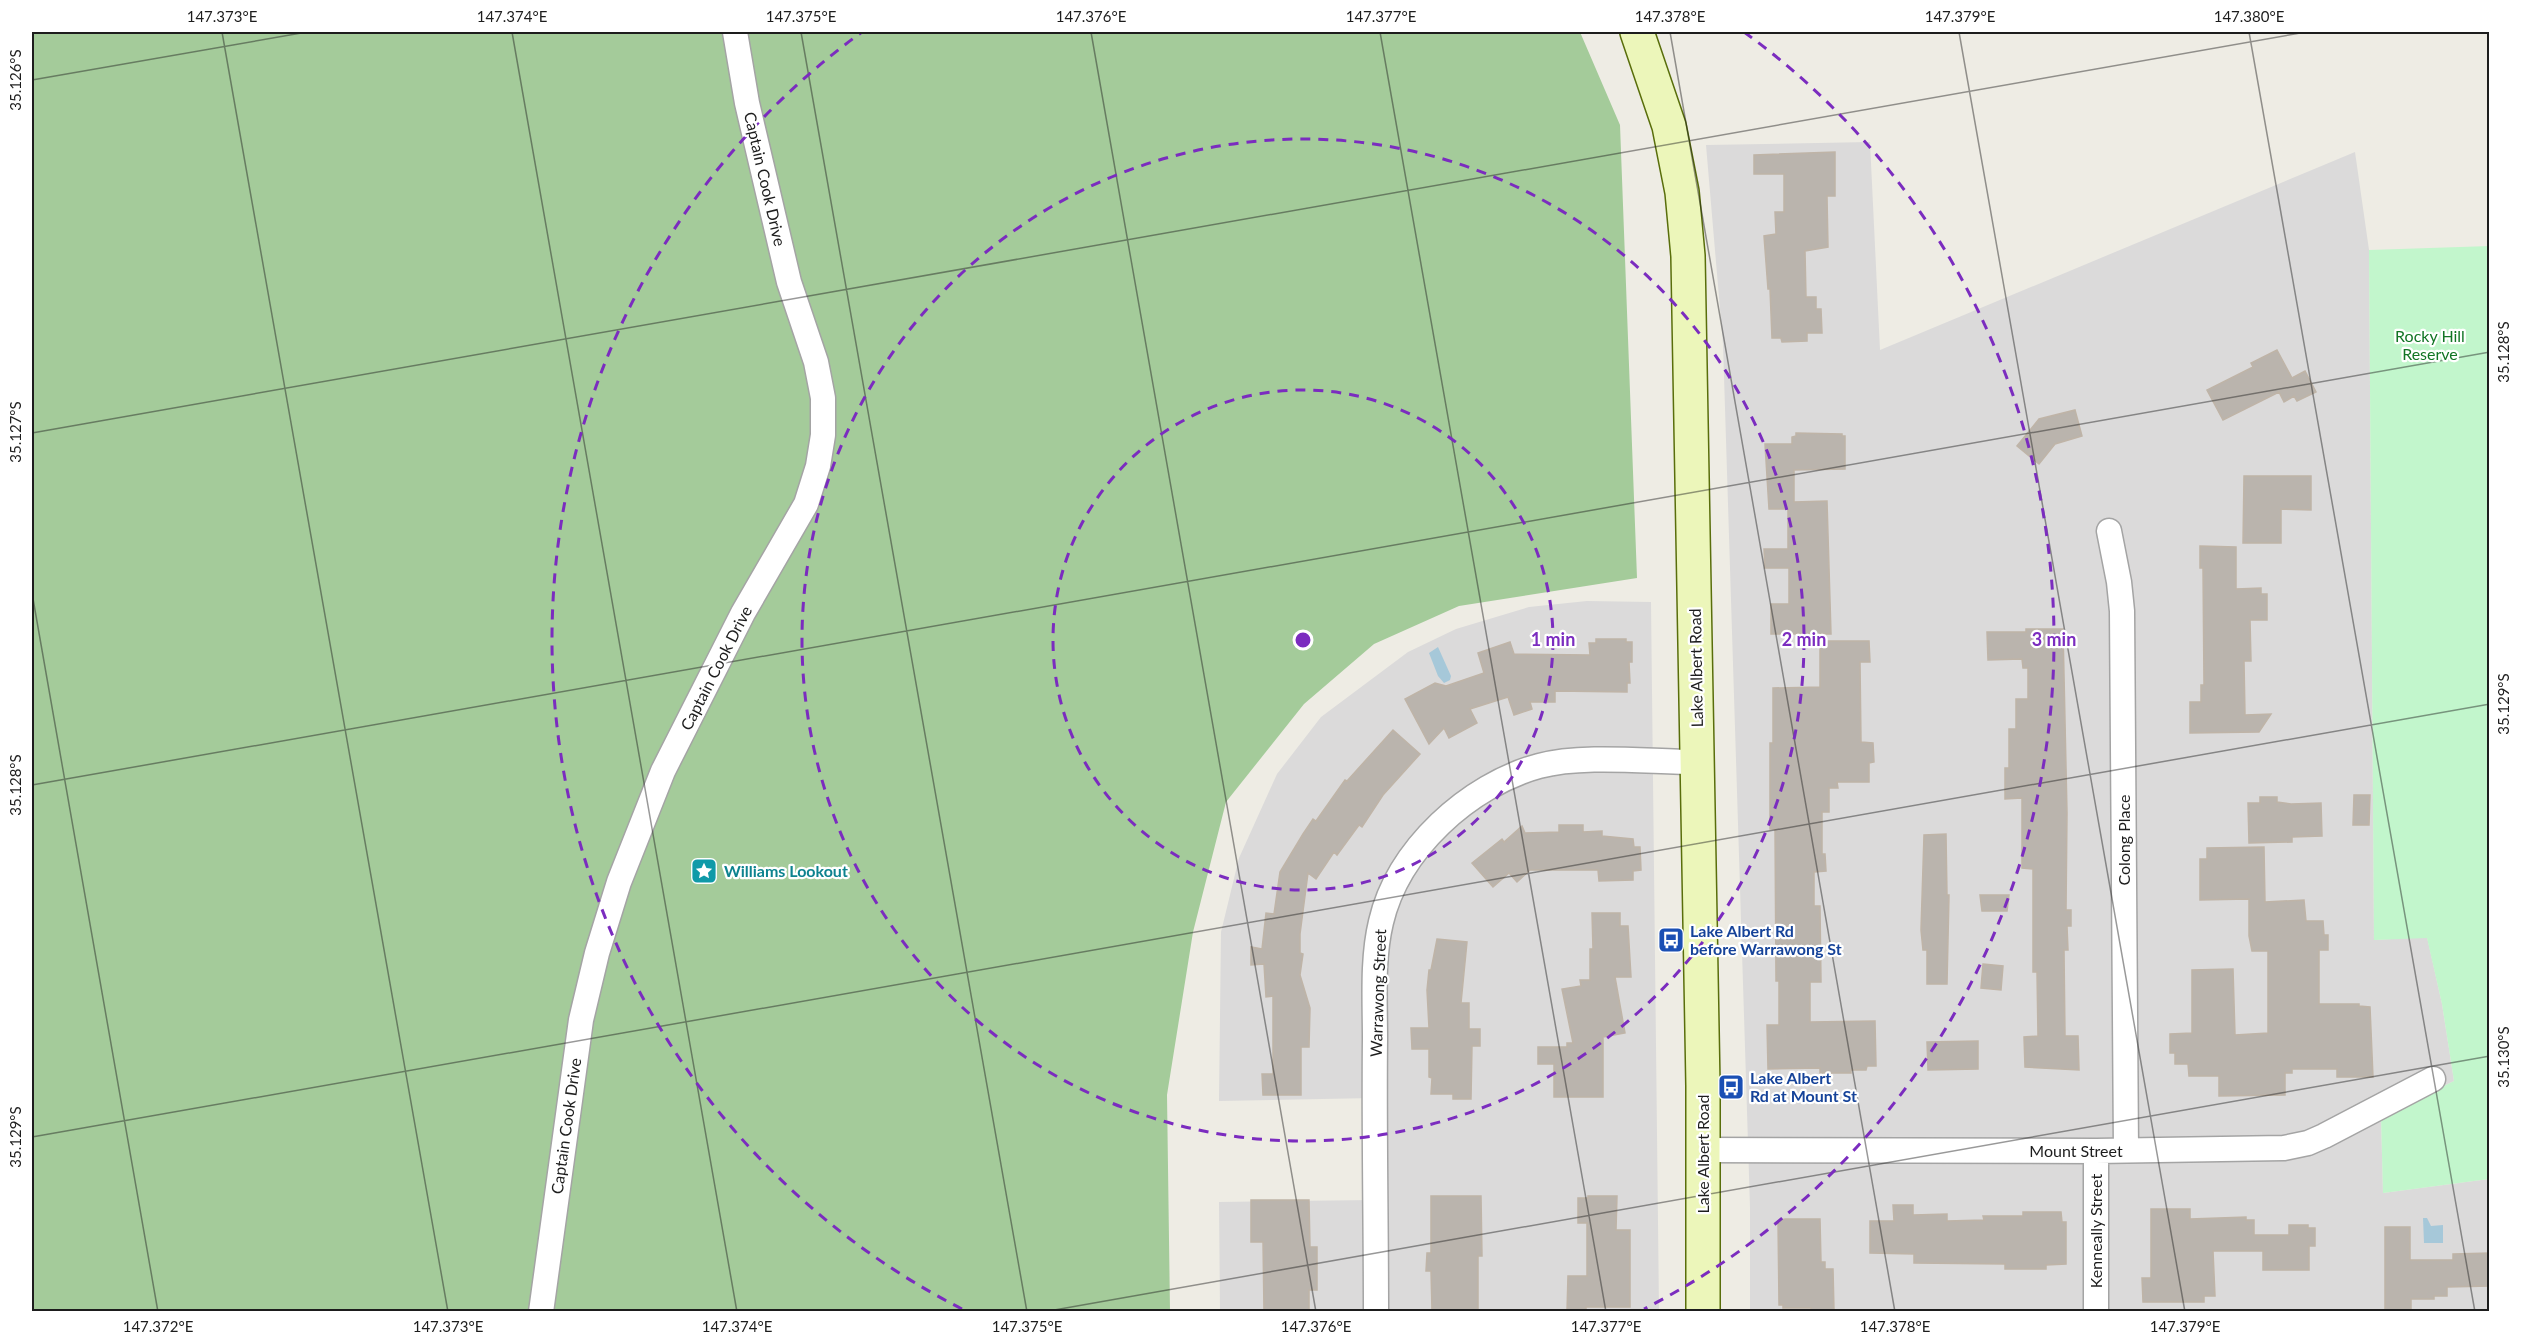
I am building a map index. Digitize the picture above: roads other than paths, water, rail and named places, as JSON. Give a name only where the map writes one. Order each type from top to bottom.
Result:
[{"type":"main road","name":"Lake Albert Road","points":[[1637,32],[1669,126],[1682,192],[1688,256],[1697,762],[1703,1311]]},
{"type":"street","name":"Captain Cook Drive","points":[[541,1311],[581,1020],[597,954],[619,882],[663,771],[743,613],[806,504],[818,466],[823,435],[823,398],[816,362],[789,282],[747,103],[735,32]]},
{"type":"street","name":"Colong Place","points":[[2109,531],[2122,611],[2126,1150]]},
{"type":"street","name":"Warrawong Street","points":[[1376,1311],[1374,1098],[1376,962],[1381,921],[1396,884],[1417,849],[1441,822],[1473,796],[1507,777],[1540,766],[1581,760],[1697,762]]},
{"type":"street","name":"Mount Street","points":[[1702,1150],[2096,1151],[2284,1148],[2297,1146],[2324,1136],[2433,1079]]},
{"type":"street","name":"Kenneally Street","points":[[2096,1151],[2096,1311]]},
{"type":"water","points":[[1438,647],[1451,676],[1450,680],[1444,683],[1438,676],[1429,653]]},
{"type":"water","points":[[2423,1218],[2427,1218],[2431,1226],[2443,1225],[2443,1243],[2424,1243]]},
{"type":"place","name":"Williams Lookout","points":[[704,871]]},
{"type":"place","name":"Lake Albert Rd before Warrawong St","points":[[1671,940]]},
{"type":"place","name":"Lake Albert Rd at Mount St","points":[[1731,1087]]},
{"type":"park label","name":"Rocky Hill Reserve","points":[[2430,345]]}]
